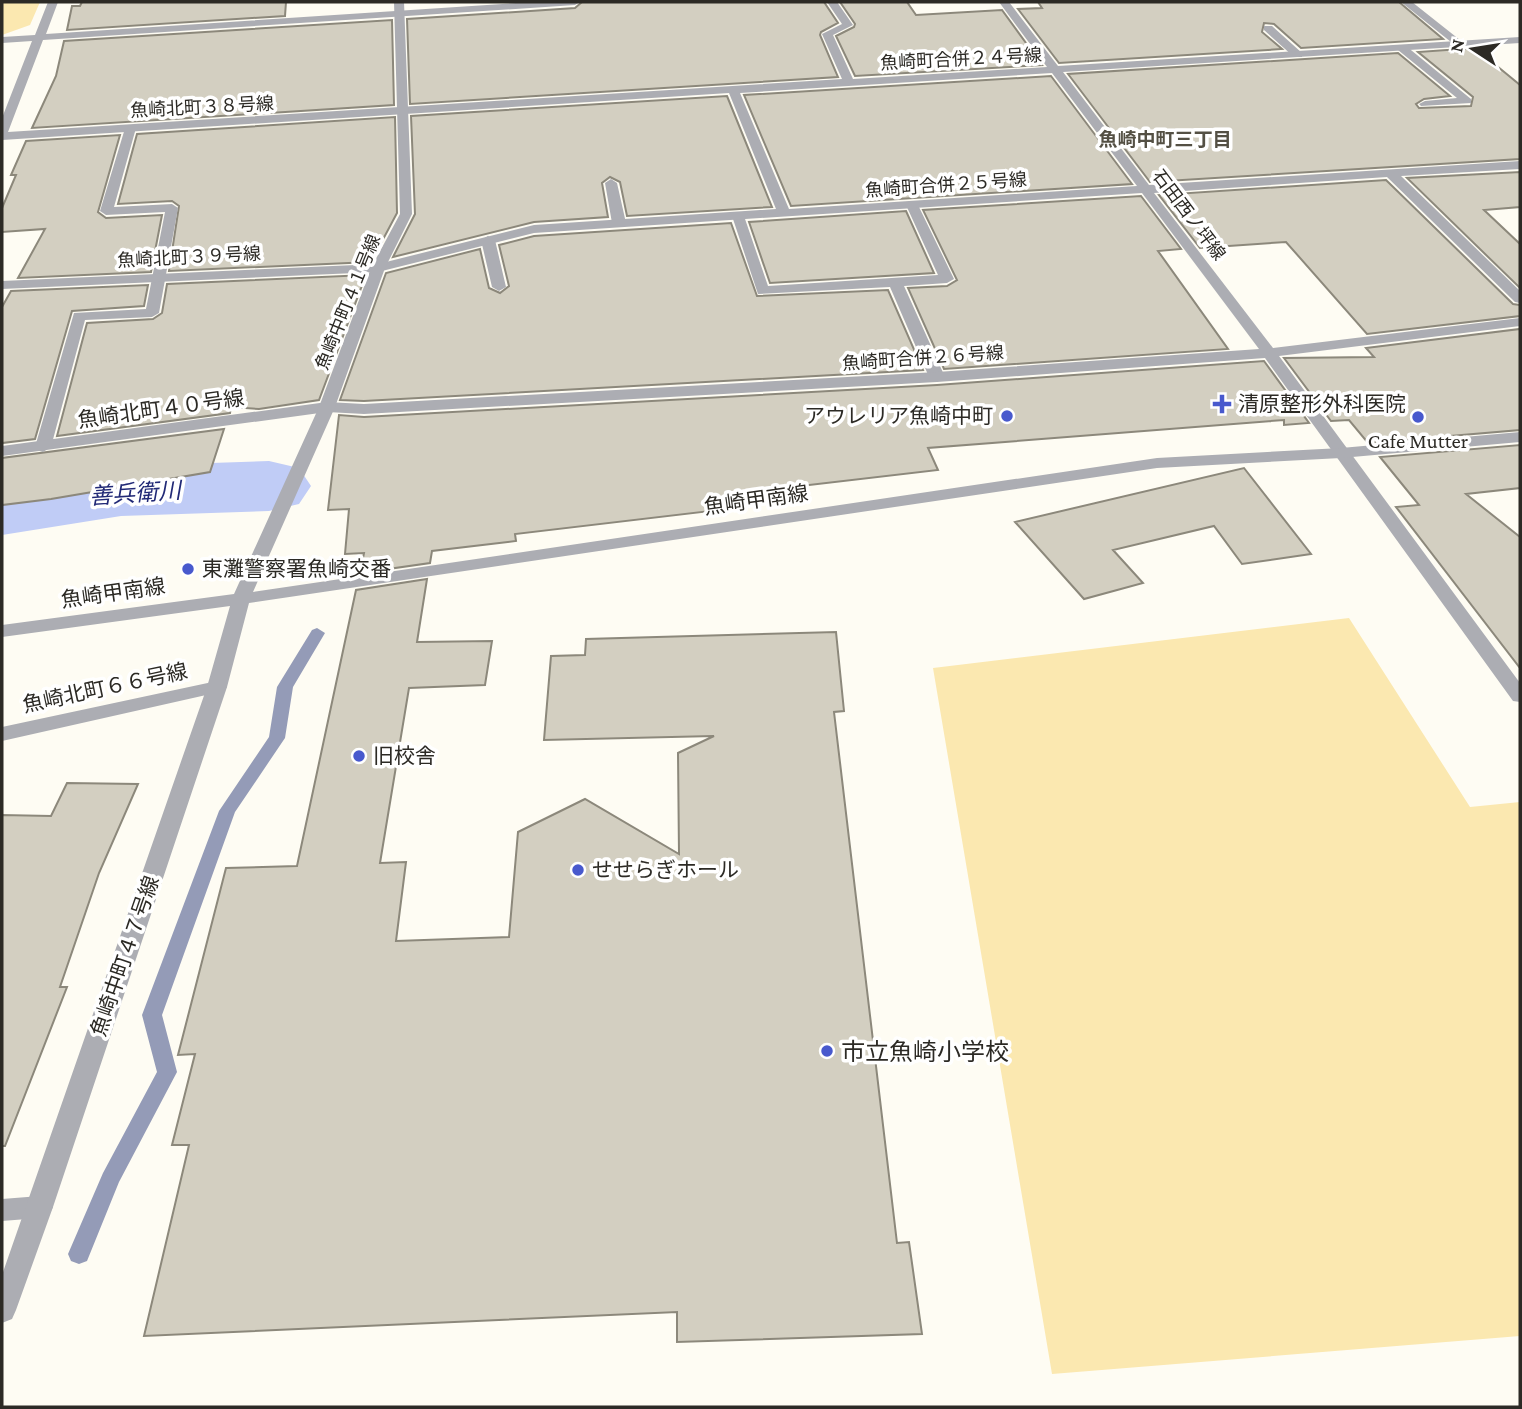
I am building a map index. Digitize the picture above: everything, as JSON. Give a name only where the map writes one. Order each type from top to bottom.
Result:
[{"type":"street","points":[[2,134],[53,2]]},
{"type":"street","points":[[2,40],[399,8],[575,2]]},
{"type":"street","points":[[832,2],[848,25],[827,34],[849,82]]},
{"type":"street","name":"石田西ノ坪線","points":[[1004,2],[1269,353],[1520,696]]},
{"type":"street","points":[[1406,2],[1460,44]]},
{"type":"street","name":"魚崎中町４１号線","points":[[241,599],[327,408],[378,268],[406,214],[399,8]]},
{"type":"street","points":[[1268,27],[1298,55]]},
{"type":"street","name":"魚崎町合併２４号線","points":[[404,112],[1520,40]]},
{"type":"street","points":[[1402,48],[1467,101],[1425,104]]},
{"type":"street","points":[[733,89],[783,213]]},
{"type":"street","name":"魚崎北町３８号線","points":[[2,134],[404,112]]},
{"type":"street","points":[[43,447],[79,316],[152,313],[172,208],[106,211],[130,128]]},
{"type":"street","name":"魚崎町合併２５号線","points":[[378,268],[534,229],[1520,165]]},
{"type":"street","points":[[1390,173],[1520,299]]},
{"type":"street","points":[[611,183],[619,223]]},
{"type":"street","points":[[738,216],[763,290],[947,279],[912,205]]},
{"type":"street","points":[[488,240],[499,287]]},
{"type":"street","name":"魚崎北町３９号線","points":[[2,285],[378,268]]},
{"type":"street","points":[[895,282],[937,377]]},
{"type":"street","name":"魚崎町合併２６号線","points":[[327,408],[364,409],[937,377],[1269,353],[1520,322]]},
{"type":"street","name":"魚崎北町４０号線","points":[[2,451],[327,408]]},
{"type":"street","name":"魚崎甲南線","points":[[2,631],[241,599],[1157,463],[1341,453],[1520,437]]},
{"type":"street","name":"魚崎中町４７号線","points":[[2,1310],[40,1207],[217,687],[241,599]]},
{"type":"street","name":"魚崎北町６６号線","points":[[2,734],[217,687]]},
{"type":"street","points":[[2,1210],[40,1207]]},
{"type":"shaded area","points":[[2,2],[40,2],[30,25],[2,35]]},
{"type":"shaded area","points":[[1349,618],[1470,807],[1520,802],[1520,1336],[1052,1374],[933,668]]},
{"type":"building","points":[[82,2],[286,2],[285,16],[67,30],[72,6],[80,6]]},
{"type":"building","points":[[582,2],[824,2],[838,23],[820,35],[838,77],[410,104],[407,19],[575,8]]},
{"type":"building","points":[[840,2],[907,2],[916,15],[1002,10],[1042,65],[855,76],[836,36],[855,24]]},
{"type":"building","points":[[1038,2],[1399,2],[1443,39],[1301,48],[1274,24],[1264,23],[1262,32],[1282,49],[1059,63],[1018,9],[1042,8]]},
{"type":"building","points":[[392,20],[394,105],[32,128],[56,76],[64,41]]},
{"type":"building","points":[[1475,48],[1520,85],[1520,159],[1150,182],[1068,74],[1398,53],[1450,96],[1424,99],[1416,104],[1419,108],[1471,106],[1473,97],[1418,52]]},
{"type":"building","points":[[1051,76],[1132,184],[791,206],[744,95]]},
{"type":"building","points":[[727,96],[772,207],[627,216],[620,182],[610,177],[602,183],[608,217],[534,222],[393,257],[415,214],[411,116]]},
{"type":"building","points":[[395,117],[397,213],[371,262],[169,271],[179,206],[172,201],[118,204],[137,134]]},
{"type":"building","points":[[120,135],[98,212],[106,218],[162,215],[151,272],[18,278],[45,229],[2,232],[2,208],[16,175],[11,175],[26,141]]},
{"type":"building","points":[[1520,172],[1520,207],[1484,210],[1520,244],[1520,288],[1407,178]]},
{"type":"building","points":[[1386,180],[1513,304],[1520,305],[1520,316],[1367,334],[1286,242],[1200,248],[1159,195]]},
{"type":"building","points":[[1141,196],[1181,249],[1158,251],[1228,349],[944,369],[908,288],[947,286],[957,280],[923,210]]},
{"type":"building","points":[[906,211],[934,273],[770,283],[749,222]]},
{"type":"building","points":[[731,223],[757,296],[888,290],[923,370],[364,401],[340,400],[386,273],[480,249],[489,288],[500,293],[509,286],[499,245],[534,236]]},
{"type":"building","points":[[366,275],[319,400],[259,409],[231,407],[230,413],[57,436],[87,323],[153,319],[162,313],[167,284]]},
{"type":"building","points":[[148,285],[144,306],[72,311],[35,439],[2,443],[2,307],[11,291]]},
{"type":"building","points":[[1520,329],[1520,430],[1368,443],[1349,420],[1331,421],[1284,358],[1374,357],[1366,348]]},
{"type":"building","points":[[1264,361],[1309,423],[1284,425],[1284,420],[928,448],[938,470],[732,494],[736,508],[515,534],[516,541],[432,551],[430,563],[360,573],[364,553],[345,554],[349,509],[328,510],[339,415],[364,417],[937,385]]},
{"type":"building","points":[[224,429],[210,472],[2,505],[2,458]]},
{"type":"building","points":[[1520,445],[1520,488],[1466,494],[1520,537],[1520,668],[1396,507],[1419,505],[1380,457]]},
{"type":"building","points":[[1244,468],[1311,554],[1242,564],[1214,526],[1113,550],[1143,583],[1084,599],[1015,522]]},
{"type":"building","points":[[427,579],[417,642],[492,641],[485,685],[409,688],[380,863],[406,862],[396,941],[509,937],[518,832],[585,799],[679,854],[678,753],[714,736],[544,740],[551,656],[585,655],[586,639],[836,632],[844,711],[834,712],[897,1243],[909,1242],[922,1334],[677,1342],[677,1312],[144,1336],[189,1145],[172,1145],[195,1054],[178,1055],[226,868],[297,866],[356,590]]},
{"type":"building","points":[[67,783],[138,784],[99,873],[60,987],[67,987],[5,1146],[2,1146],[2,815],[51,816]]},
{"type":"waterway","name":"善兵衛川","points":[[2,509],[121,491],[269,486]]},
{"type":"waterway","points":[[79,1254],[110,1179],[167,1072],[152,1015],[227,811],[277,738],[285,687],[317,633]]},
{"type":"place","name":"清原整形外科医院","points":[[1222,404]]},
{"type":"place","name":"アウレリア魚崎中町","points":[[1007,416]]},
{"type":"place","name":"Cafe Mutter","points":[[1418,417]]},
{"type":"place","name":"東灘警察署魚崎交番","points":[[188,569]]},
{"type":"place","name":"旧校舎","points":[[359,756]]},
{"type":"place","name":"せせらぎホール","points":[[578,870]]},
{"type":"place","name":"市立魚崎小学校","points":[[827,1051]]},
{"type":"district","name":"魚崎中町三丁目","points":[[1165,139]]}]
